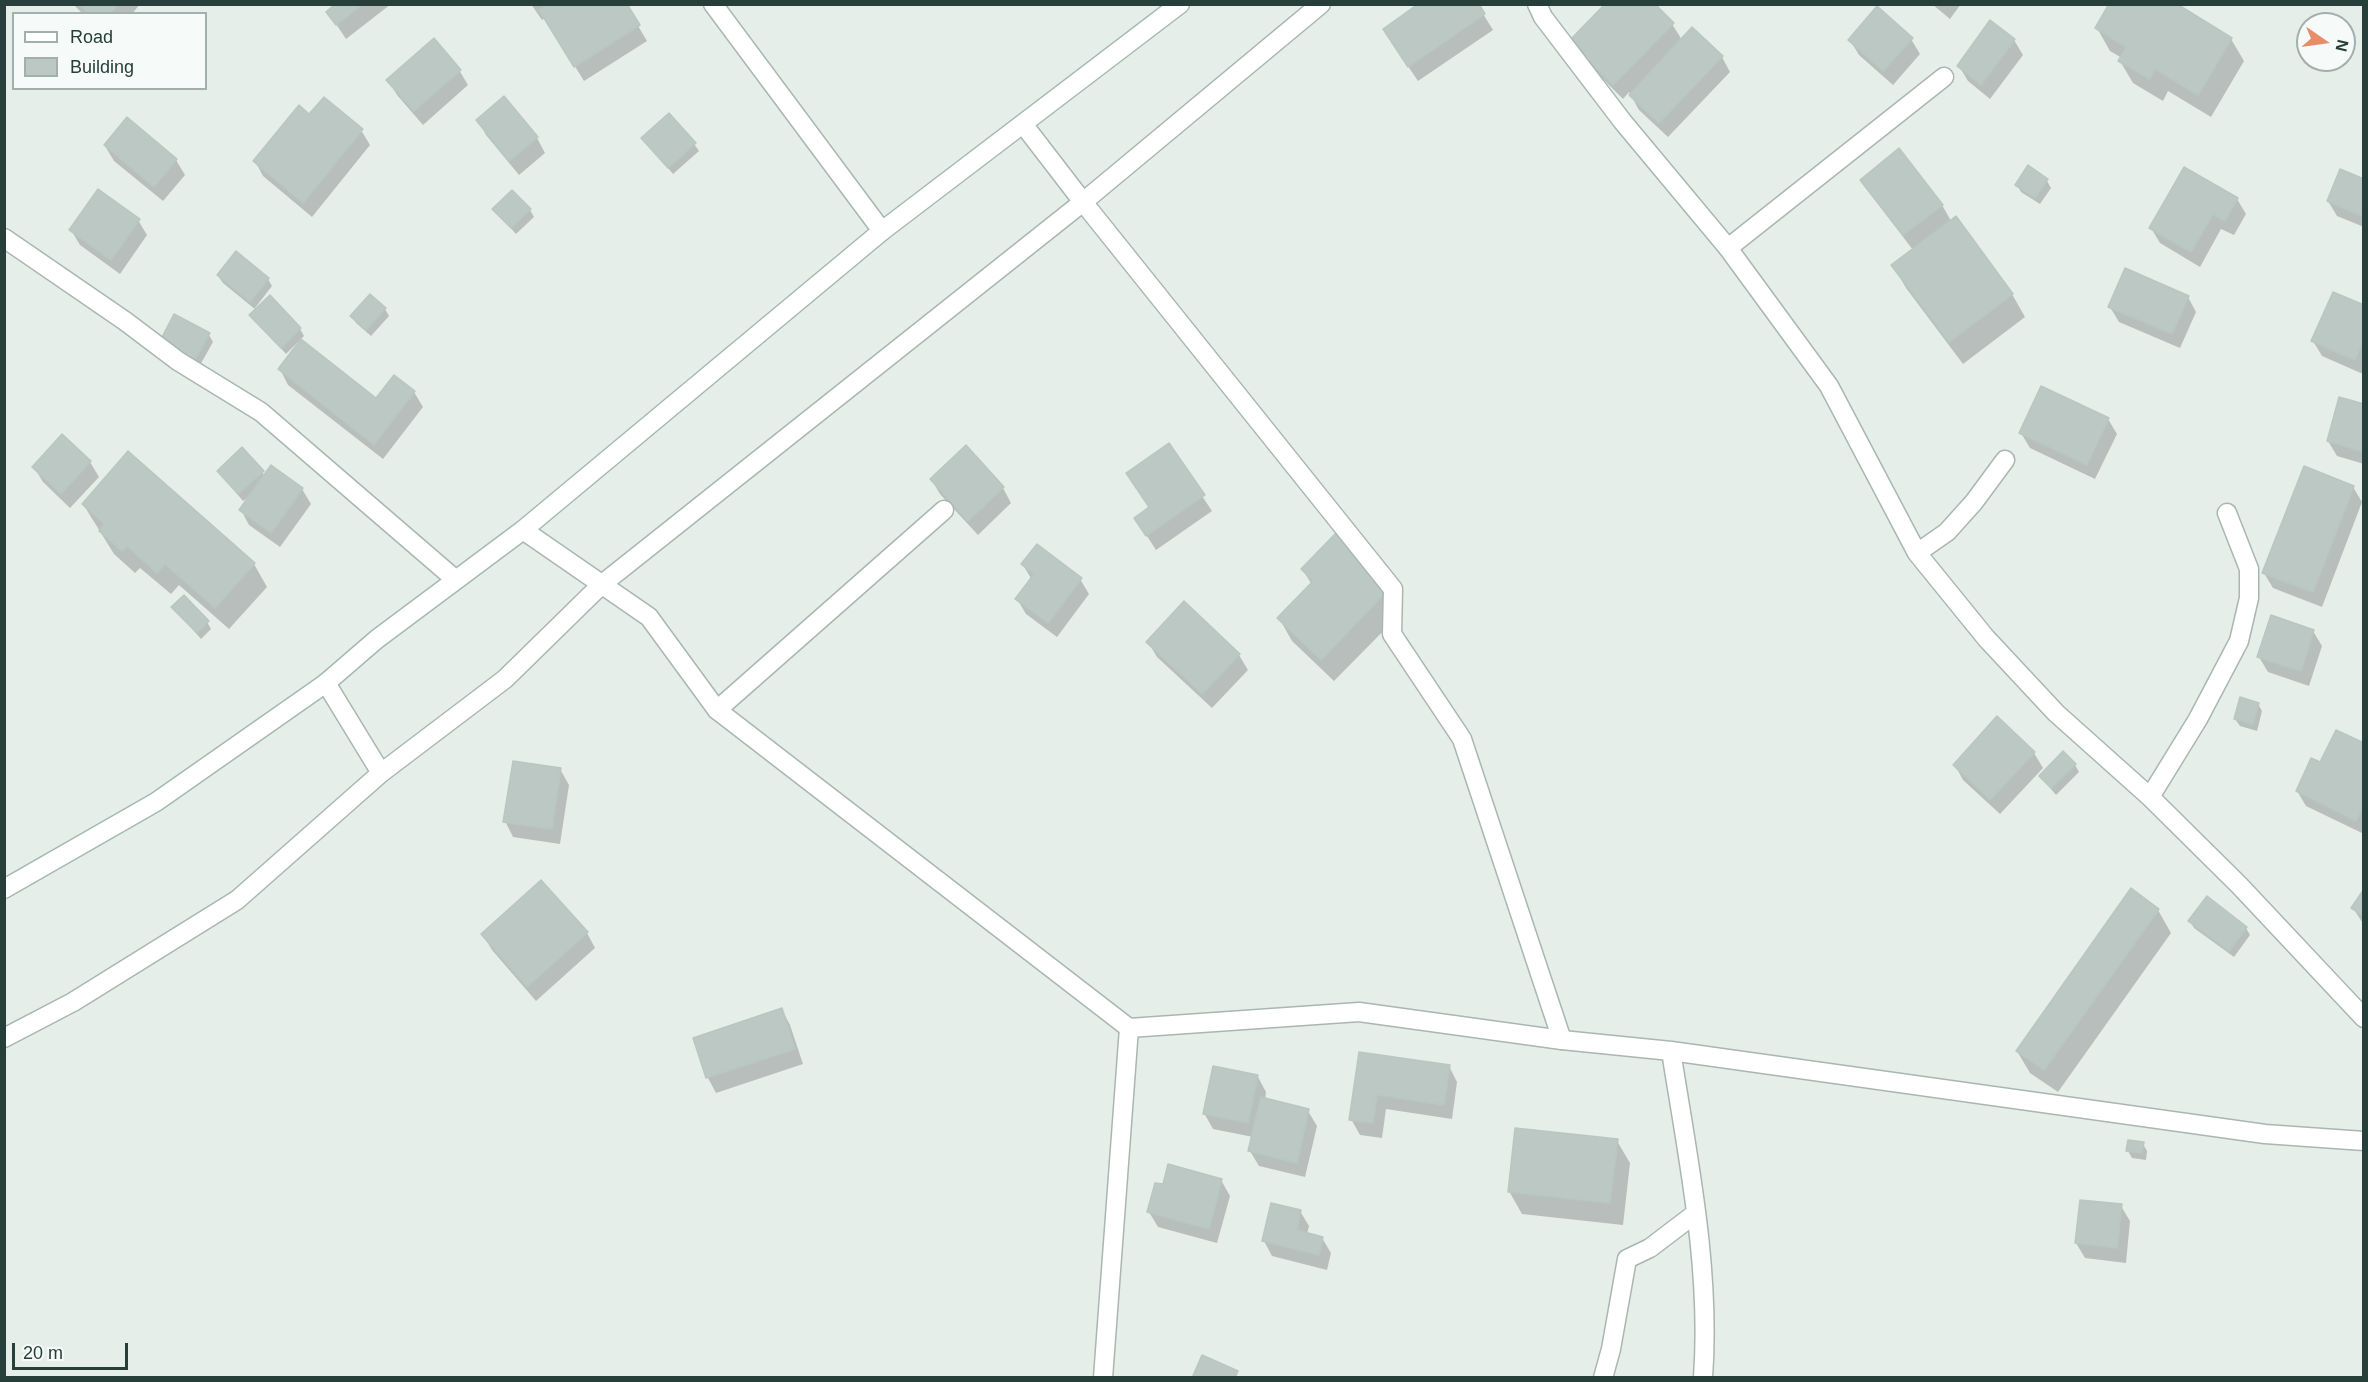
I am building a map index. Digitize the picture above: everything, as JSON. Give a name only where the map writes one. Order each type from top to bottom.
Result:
[{"type":"street","points":[[713,4],[882,231]]},
{"type":"street","points":[[4,889],[156,802],[326,683],[377,639],[523,530],[882,231],[1180,4]]},
{"type":"street","points":[[4,1038],[73,1002],[237,900],[381,773],[505,679],[601,585],[1083,202],[1321,4]]},
{"type":"street","points":[[1537,4],[1543,17],[1623,122],[1728,248],[1830,386],[1917,553],[1986,638],[2056,713],[2150,797],[2239,885],[2364,1018]]},
{"type":"street","points":[[1728,248],[1944,77]]},
{"type":"street","points":[[1023,124],[1393,589],[1392,634],[1462,739],[1562,1040]]},
{"type":"street","points":[[4,238],[125,321],[178,362],[261,412],[456,580]]},
{"type":"street","points":[[1917,553],[1947,532],[1974,502],[2005,460]]},
{"type":"street","points":[[717,710],[944,510]]},
{"type":"street","points":[[2150,797],[2198,719],[2239,641],[2249,598],[2249,569],[2227,513]]},
{"type":"street","points":[[523,530],[649,617],[717,710],[1129,1028],[1359,1012],[1562,1040],[1671,1051],[2265,1134],[2364,1141]]},
{"type":"street","points":[[326,683],[381,773]]},
{"type":"street","points":[[1103,1377],[1129,1028]]},
{"type":"street","points":[[1671,1051],[1696,1213],[1706,1333],[1703,1377]]},
{"type":"street","points":[[1603,1377],[1611,1349],[1627,1259],[1650,1248],[1696,1213]]},
{"type":"building","points":[[79,4],[118,4],[112,12],[87,12]]},
{"type":"building","points":[[335,4],[363,4],[336,25],[326,12]]},
{"type":"building","points":[[548,4],[627,4],[640,25],[574,67],[539,10]]},
{"type":"building","points":[[1418,4],[1479,4],[1485,14],[1408,67],[1383,29]]},
{"type":"building","points":[[1605,4],[1655,4],[1674,23],[1613,85],[1569,41]]},
{"type":"building","points":[[2109,4],[2177,4],[2232,38],[2198,95],[2155,69],[2150,79],[2118,61],[2126,47],[2095,28]]},
{"type":"building","points":[[1877,6],[1913,38],[1883,71],[1848,40]]},
{"type":"building","points":[[1990,20],[2015,39],[1981,85],[1957,66]]},
{"type":"building","points":[[1692,27],[1723,56],[1659,123],[1629,95]]},
{"type":"building","points":[[434,38],[461,70],[414,111],[386,80]]},
{"type":"building","points":[[504,96],[538,137],[509,161],[476,120]]},
{"type":"building","points":[[324,97],[363,129],[303,203],[253,161],[299,105],[309,114]]},
{"type":"building","points":[[669,113],[696,143],[668,168],[641,138]]},
{"type":"building","points":[[127,117],[177,159],[154,187],[104,145]]},
{"type":"building","points":[[1899,148],[1943,205],[1903,235],[1860,180]]},
{"type":"building","points":[[2028,165],[2048,179],[2035,198],[2015,185]]},
{"type":"building","points":[[2184,167],[2238,198],[2225,221],[2213,214],[2191,252],[2149,228]]},
{"type":"building","points":[[2340,169],[2364,179],[2364,217],[2327,201]]},
{"type":"building","points":[[98,189],[140,219],[111,260],[69,230]]},
{"type":"building","points":[[512,190],[531,209],[511,228],[492,209]]},
{"type":"building","points":[[1956,216],[2013,294],[1949,342],[1891,265]]},
{"type":"building","points":[[236,251],[269,278],[250,302],[217,275]]},
{"type":"building","points":[[2125,268],[2189,296],[2172,334],[2108,307]]},
{"type":"building","points":[[2333,292],[2364,305],[2364,339],[2355,360],[2311,341]]},
{"type":"building","points":[[370,294],[386,308],[366,330],[350,316]]},
{"type":"building","points":[[270,295],[301,328],[281,348],[249,315]]},
{"type":"building","points":[[174,314],[210,333],[195,360],[160,341]]},
{"type":"building","points":[[301,339],[376,398],[394,375],[415,391],[374,445],[278,369]]},
{"type":"building","points":[[2041,386],[2109,418],[2087,465],[2019,433]]},
{"type":"building","points":[[2339,397],[2364,404],[2364,452],[2327,441]]},
{"type":"building","points":[[62,434],[91,461],[61,494],[32,467]]},
{"type":"building","points":[[1169,443],[1205,495],[1146,536],[1134,518],[1149,507],[1126,473]]},
{"type":"building","points":[[966,445],[1004,487],[968,521],[930,479]]},
{"type":"building","points":[[242,447],[264,471],[238,494],[217,471]]},
{"type":"building","points":[[128,451],[255,563],[215,608],[165,564],[157,573],[127,546],[122,551],[99,531],[104,524],[82,504]]},
{"type":"building","points":[[271,465],[303,488],[271,533],[239,510]]},
{"type":"building","points":[[2304,466],[2354,486],[2313,592],[2262,573]]},
{"type":"building","points":[[1336,533],[1391,587],[1321,660],[1277,618],[1313,581],[1301,569]]},
{"type":"building","points":[[1037,544],[1082,578],[1048,623],[1015,599],[1034,574],[1021,564]]},
{"type":"building","points":[[184,595],[209,621],[197,633],[171,607]]},
{"type":"building","points":[[1184,601],[1240,654],[1202,694],[1146,642]]},
{"type":"building","points":[[2271,615],[2314,630],[2301,671],[2257,657]]},
{"type":"building","points":[[2240,697],[2259,703],[2253,724],[2234,719]]},
{"type":"building","points":[[1997,716],[2035,752],[1990,800],[1953,765]]},
{"type":"building","points":[[2336,730],[2364,743],[2364,805],[2356,821],[2296,791],[2311,758],[2320,762]]},
{"type":"building","points":[[2063,751],[2076,764],[2051,788],[2039,776]]},
{"type":"building","points":[[513,761],[561,768],[552,829],[503,822]]},
{"type":"building","points":[[541,880],[588,932],[527,987],[481,934]]},
{"type":"building","points":[[2131,888],[2159,909],[2044,1070],[2016,1051]]},
{"type":"building","points":[[2364,889],[2364,916],[2351,908]]},
{"type":"building","points":[[2207,896],[2247,927],[2229,951],[2188,921]]},
{"type":"building","points":[[782,1008],[795,1049],[706,1078],[693,1038]]},
{"type":"building","points":[[1359,1052],[1450,1065],[1444,1105],[1377,1095],[1373,1123],[1349,1120]]},
{"type":"building","points":[[1213,1066],[1258,1075],[1248,1123],[1203,1114]]},
{"type":"building","points":[[1261,1097],[1309,1109],[1297,1163],[1248,1151]]},
{"type":"building","points":[[1515,1128],[1618,1139],[1610,1203],[1508,1192]]},
{"type":"building","points":[[2128,1140],[2144,1142],[2142,1153],[2126,1151]]},
{"type":"building","points":[[1168,1164],[1222,1179],[1209,1229],[1147,1212],[1155,1183],[1163,1184]]},
{"type":"building","points":[[2080,1200],[2122,1204],[2117,1248],[2075,1243]]},
{"type":"building","points":[[1271,1203],[1301,1210],[1297,1230],[1323,1237],[1319,1255],[1262,1241]]},
{"type":"building","points":[[1202,1355],[1238,1371],[1235,1378],[1192,1378]]}]
